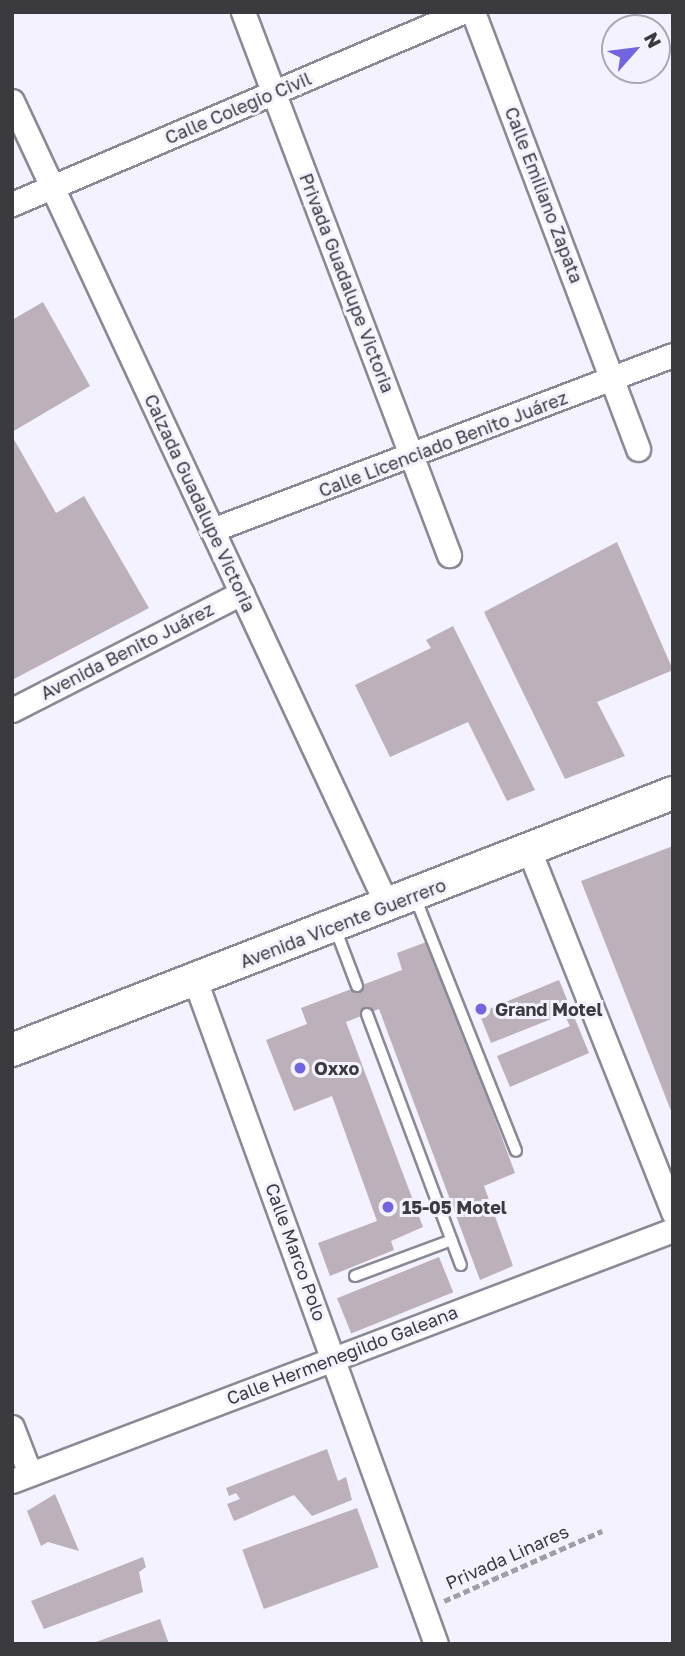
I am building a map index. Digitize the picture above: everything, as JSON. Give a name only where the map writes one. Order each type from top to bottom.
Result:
[{"type":"main road","name":"Avenida Vicente Guerrero","points":[[14,1045],[195,980],[673,793]]},
{"type":"street","name":"Privada Guadalupe Victoria","points":[[243,12],[415,457],[449,555]]},
{"type":"street","name":"Calle Colegio Civil","points":[[12,204],[463,12]]},
{"type":"street","name":"Calle Emiliano Zapata","points":[[473,12],[614,377],[638,449]]},
{"type":"street","name":"Calzada Guadalupe Victoria","points":[[12,101],[242,593],[401,900]]},
{"type":"street","name":"Calle Licenciado Benito Juárez","points":[[212,530],[415,457],[673,355]]},
{"type":"street","name":"Avenida Benito Juárez","points":[[12,710],[242,593]]},
{"type":"street","points":[[529,850],[673,1212]]},
{"type":"street","name":"Calle Marco Polo","points":[[195,980],[336,1358],[436,1644]]},
{"type":"street","name":"Calle Hermenegildo Galeana","points":[[21,1477],[673,1230]]},
{"type":"street","points":[[12,1427],[21,1477]]},
{"type":"lane","points":[[401,900],[516,1151]]},
{"type":"lane","points":[[334,926],[357,986]]},
{"type":"lane","points":[[367,1014],[461,1265]]},
{"type":"lane","points":[[355,1276],[452,1240]]},
{"type":"path","name":"Privada Linares","points":[[424,1609],[601,1531]]},
{"type":"building","points":[[43,302],[90,386],[12,432],[12,320]]},
{"type":"building","points":[[12,436],[56,513],[84,496],[149,608],[12,680]]},
{"type":"building","points":[[617,542],[673,670],[597,702],[625,756],[565,779],[484,612]]},
{"type":"building","points":[[453,626],[535,790],[507,801],[468,722],[390,757],[355,685],[431,648],[426,640]]},
{"type":"building","points":[[673,846],[673,1116],[581,881]]},
{"type":"building","points":[[429,941],[515,1173],[484,1186],[513,1266],[480,1280],[379,1009],[346,1022],[423,1227],[391,1241],[394,1250],[330,1276],[318,1243],[377,1221],[332,1096],[294,1111],[266,1040],[307,1024],[301,1008],[402,970],[397,953]]},
{"type":"building","points":[[559,980],[589,1053],[510,1087],[497,1056],[570,1026],[564,1014],[491,1043],[479,1013]]},
{"type":"building","points":[[439,1257],[453,1292],[351,1333],[337,1298]]},
{"type":"building","points":[[327,1449],[338,1481],[346,1477],[352,1500],[312,1516],[294,1495],[234,1521],[227,1504],[240,1499],[236,1493],[229,1496],[226,1488]]},
{"type":"building","points":[[55,1494],[79,1551],[48,1542],[41,1546],[27,1511]]},
{"type":"building","points":[[357,1508],[379,1567],[264,1609],[242,1550]]},
{"type":"building","points":[[143,1557],[146,1567],[139,1572],[143,1592],[44,1629],[31,1601]]},
{"type":"building","points":[[160,1619],[169,1644],[93,1644],[93,1643]]},
{"type":"place","name":"Grand Motel","points":[[481,1009]]},
{"type":"place","name":"Oxxo","points":[[300,1068]]},
{"type":"place","name":"15-05 Motel","points":[[388,1207]]}]
